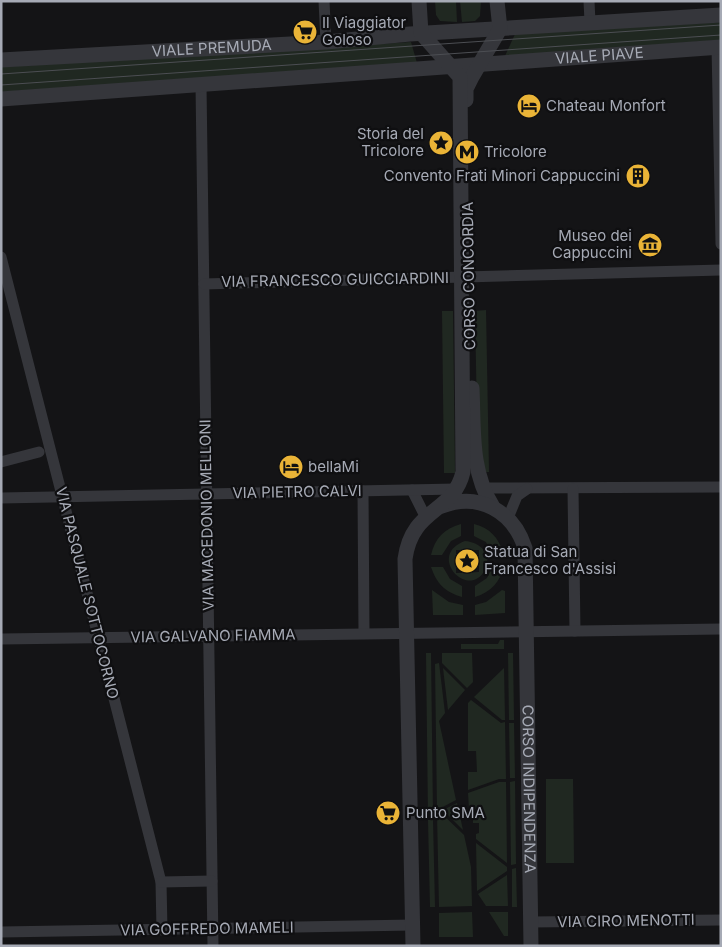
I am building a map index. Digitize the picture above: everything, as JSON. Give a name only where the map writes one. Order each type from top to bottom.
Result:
[{"type":"street","points":[[324,1],[326,42]]},
{"type":"street","points":[[419,1],[421,33],[452,68]]},
{"type":"street","points":[[497,1],[500,29],[721,15]]},
{"type":"street","points":[[589,1],[590,22]]},
{"type":"street","name":"VIALE PREMUDA","points":[[1,60],[326,42],[421,33],[500,29]]},
{"type":"street","name":"CORSO CONCORDIA","points":[[456,489],[463,472],[466,89],[477,66],[500,29]]},
{"type":"street","points":[[719,47],[721,244]]},
{"type":"street","name":"VIALE PIAVE","points":[[201,85],[719,47]]},
{"type":"street","name":"CORSO CONCORDIA","points":[[452,68],[460,77],[465,277],[475,459],[483,488],[493,507]]},
{"type":"street","points":[[1,99],[201,85]]},
{"type":"street","name":"VIA MACEDONIO MELLONI","points":[[201,85],[213,946]]},
{"type":"street","name":"VIA PASQUALE SOTTOCORNO","points":[[2,265],[161,882],[162,930]]},
{"type":"street","name":"VIA FRANCESCO GUICCIARDINI","points":[[204,284],[721,270]]},
{"type":"street","points":[[1,462],[39,452]]},
{"type":"street","points":[[483,488],[721,487]]},
{"type":"street","points":[[573,488],[575,631]]},
{"type":"street","points":[[442,506],[456,489]]},
{"type":"street","name":"VIA PIETRO CALVI","points":[[1,498],[456,489]]},
{"type":"street","points":[[508,518],[517,496],[527,489]]},
{"type":"street","points":[[412,490],[425,516]]},
{"type":"street","points":[[362,491],[364,633]]},
{"type":"street","points":[[413,946],[406,549],[416,527],[425,516],[442,506],[466,501],[493,507],[508,518],[522,538],[527,557],[528,632]]},
{"type":"street","points":[[406,632],[721,629]]},
{"type":"street","name":"VIA GALVANO FIAMMA","points":[[1,639],[208,637],[406,632]]},
{"type":"street","name":"CORSO INDIPENDENZA","points":[[528,632],[532,946]]},
{"type":"street","points":[[161,882],[212,881]]},
{"type":"street","name":"VIA CIRO MENOTTI","points":[[531,922],[721,920]]},
{"type":"street","name":"VIA GOFFREDO MAMELI","points":[[1,932],[213,930],[413,925]]},
{"type":"shaded area","points":[[435,1],[456,1],[457,22],[440,21],[436,15]]},
{"type":"shaded area","points":[[460,1],[481,1],[480,16],[475,21],[462,22]]},
{"type":"shaded area","points":[[721,22],[721,40],[505,56],[515,34]]},
{"type":"shaded area","points":[[411,42],[417,63],[1,92],[1,67]]},
{"type":"shaded area","points":[[486,310],[489,472],[478,472],[475,311]]},
{"type":"shaded area","points":[[442,311],[453,311],[455,473],[444,473]]},
{"type":"shaded area","points":[[461,524],[461,536],[451,541],[442,555],[431,555],[441,535]]},
{"type":"shaded area","points":[[474,524],[485,528],[493,534],[504,554],[492,554],[486,542],[474,536]]},
{"type":"shaded area","points":[[465,541],[476,544],[484,550],[487,564],[485,570],[478,578],[469,581],[461,578],[454,572],[450,565],[449,556],[454,548]],"holes":[[[456,550],[479,550],[479,572],[456,573]]]},
{"type":"shaded area","points":[[493,566],[504,566],[500,577],[494,586],[475,597],[475,586],[487,578]]},
{"type":"shaded area","points":[[431,567],[443,567],[450,579],[462,586],[462,597],[451,593],[442,586]]},
{"type":"shaded area","points":[[432,590],[449,602],[463,605],[463,615],[433,615]]},
{"type":"shaded area","points":[[502,590],[505,591],[505,613],[475,615],[475,605],[486,602]]},
{"type":"shaded area","points":[[500,640],[504,640],[504,649],[461,649],[461,644],[498,644]]},
{"type":"shaded area","points":[[426,653],[431,653],[433,815],[428,815]]},
{"type":"shaded area","points":[[442,653],[472,653],[473,682],[467,688],[442,663]]},
{"type":"shaded area","points":[[508,653],[513,653],[514,720],[509,720]]},
{"type":"shaded area","points":[[439,663],[445,713],[439,721],[456,800],[437,810],[435,664]]},
{"type":"shaded area","points":[[443,668],[465,690],[448,710]]},
{"type":"shaded area","points":[[504,668],[505,720],[502,720],[474,697]]},
{"type":"shaded area","points":[[471,700],[501,723],[505,722],[506,779],[499,779],[468,790],[468,772],[477,772],[476,751],[468,751],[468,703]]},
{"type":"shaded area","points":[[509,723],[514,723],[515,778],[510,778]]},
{"type":"shaded area","points":[[546,779],[573,779],[574,863],[546,863]]},
{"type":"shaded area","points":[[515,781],[516,864],[511,865],[510,782]]},
{"type":"shaded area","points":[[499,782],[506,782],[507,863],[476,839],[476,834],[479,833],[479,823],[473,823],[473,815],[479,815],[479,809],[469,809],[468,793]]},
{"type":"shaded area","points":[[457,803],[463,830],[443,810]]},
{"type":"shaded area","points":[[440,812],[464,835],[471,867],[472,906],[439,907],[437,813]]},
{"type":"shaded area","points":[[428,820],[433,820],[435,907],[430,907]]},
{"type":"shaded area","points":[[476,843],[507,867],[507,871],[477,891]]},
{"type":"shaded area","points":[[516,868],[517,907],[512,907],[512,869]]},
{"type":"shaded area","points":[[507,875],[508,906],[486,906],[478,894]]},
{"type":"shaded area","points":[[472,912],[473,937],[439,937],[439,913]]},
{"type":"shaded area","points":[[489,912],[508,912],[508,936],[504,936]]},
{"type":"tram line","points":[[1,74],[721,25]]},
{"type":"tram line","points":[[1,85],[721,35]]},
{"type":"place","name":"Il Viaggiator Goloso","points":[[305,32]]},
{"type":"place","name":"Chateau Monfort","points":[[529,106]]},
{"type":"place","name":"Storia del Tricolore","points":[[441,143]]},
{"type":"place","name":"Tricolore","points":[[467,152]]},
{"type":"place","name":"Convento Frati Minori Cappuccini","points":[[638,176]]},
{"type":"place","name":"Museo dei Cappuccini","points":[[650,245]]},
{"type":"place","name":"bellaMi","points":[[291,467]]},
{"type":"place","name":"Statua di San Francesco d'Assisi","points":[[467,561]]},
{"type":"place","name":"Punto SMA","points":[[388,813]]}]
